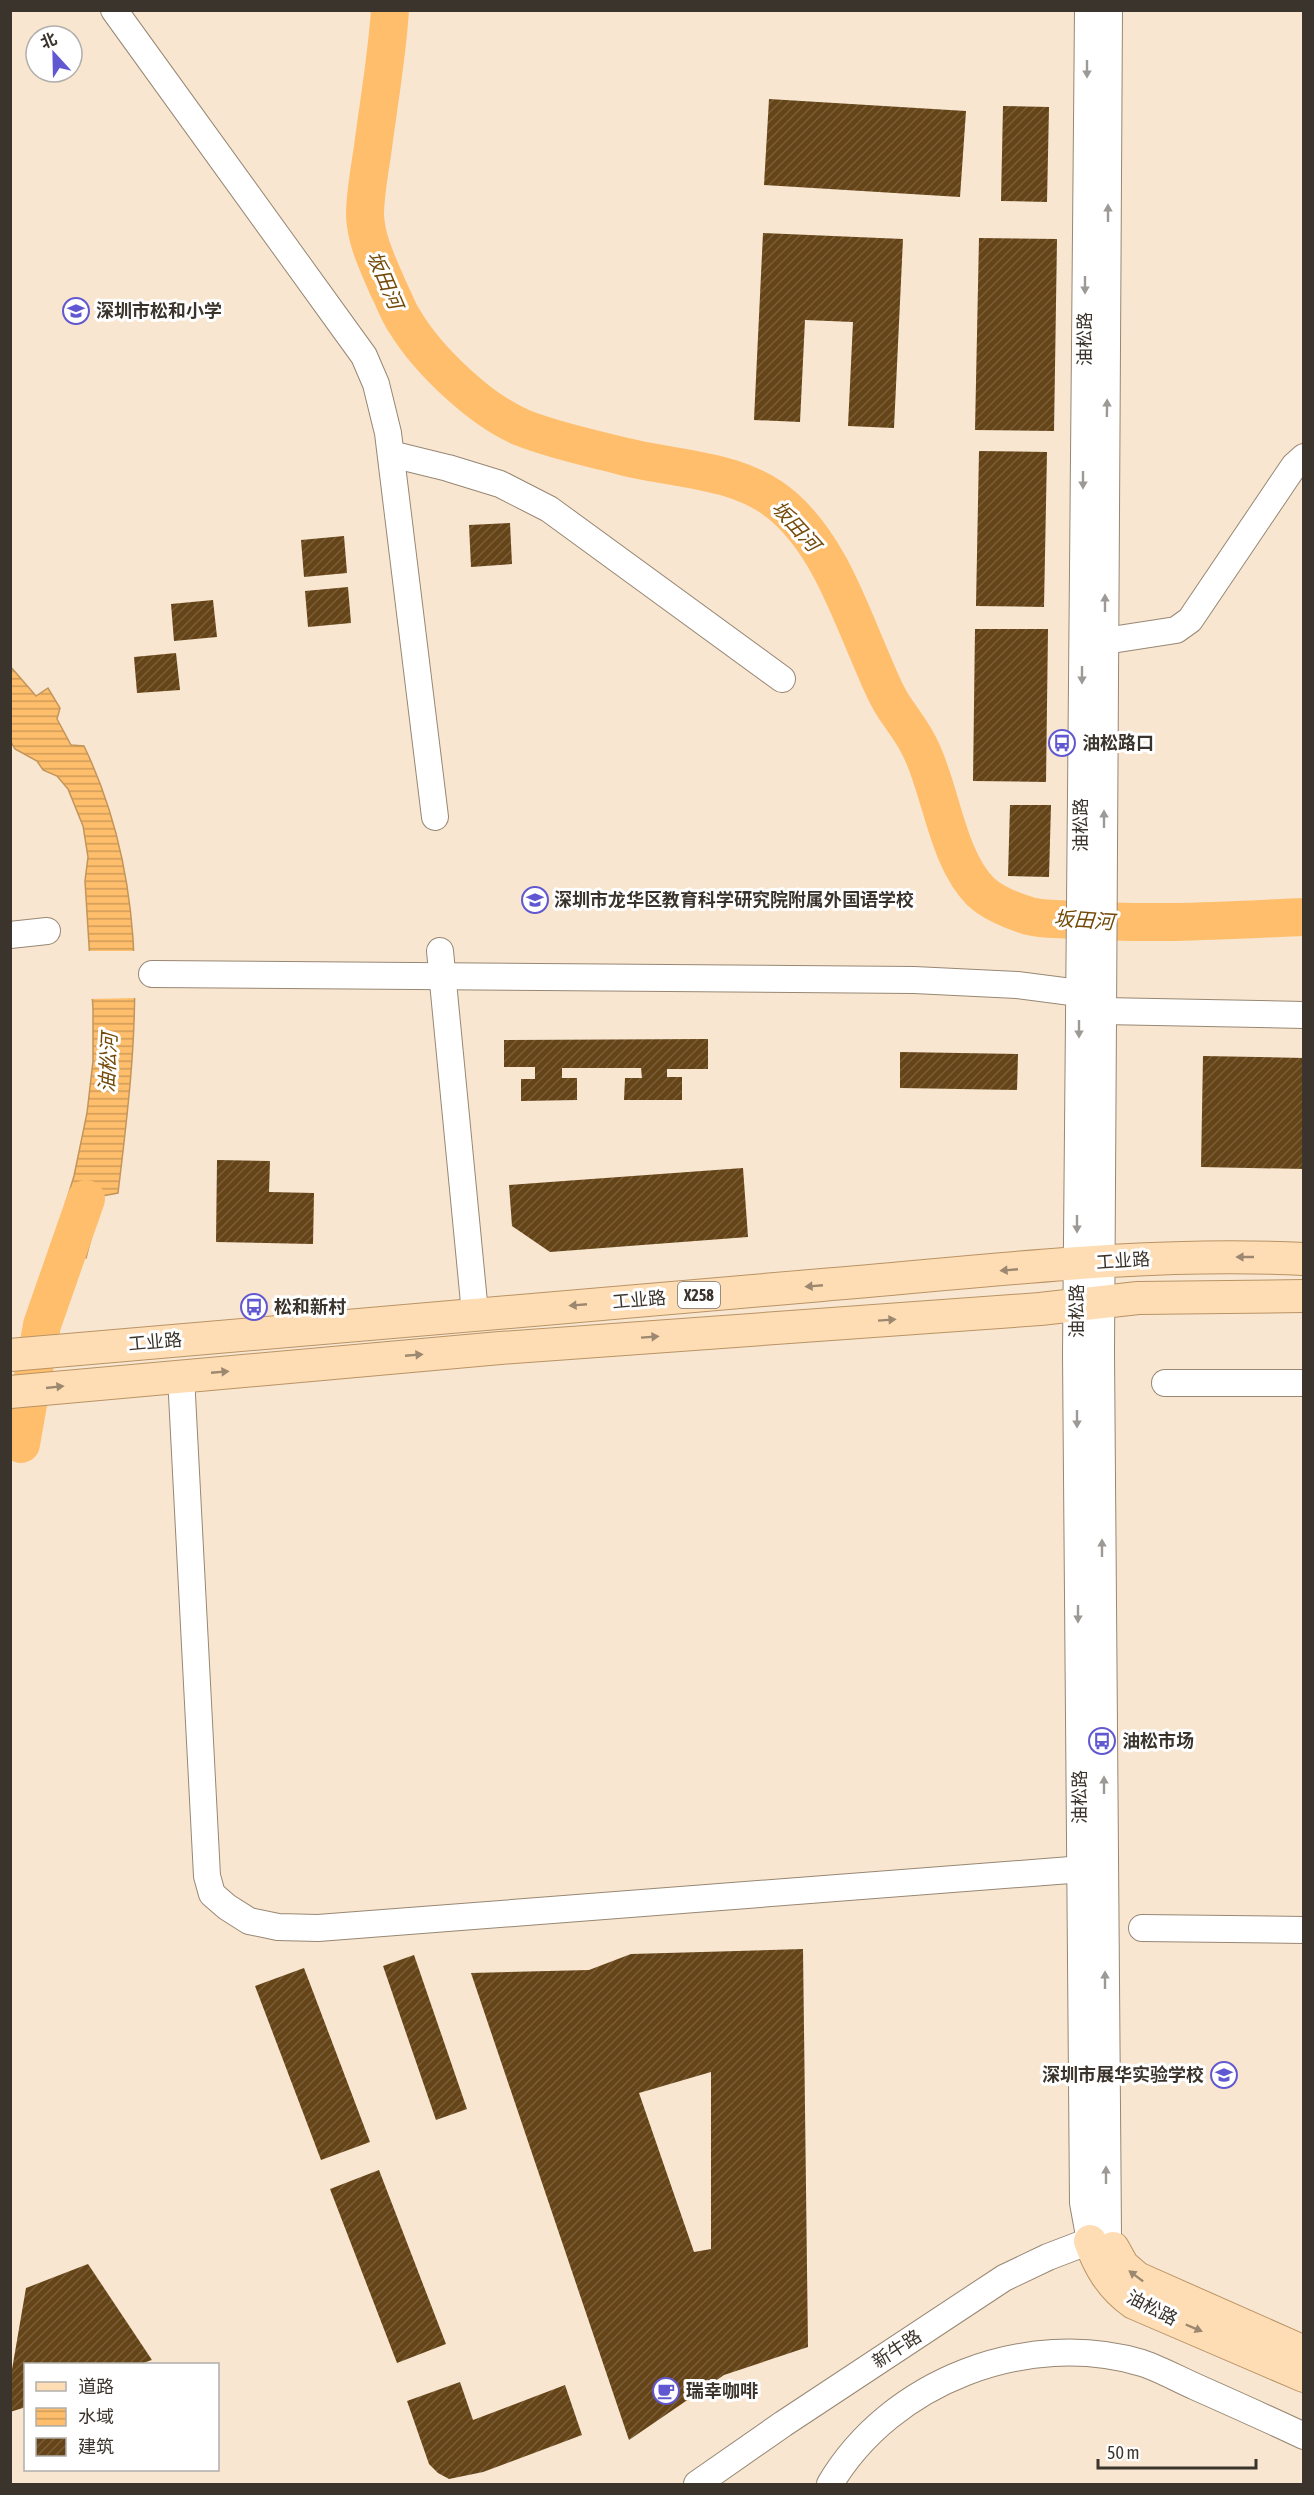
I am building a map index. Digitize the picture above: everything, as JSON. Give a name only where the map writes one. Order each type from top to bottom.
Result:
[{"type":"main road","name":"工业路","points":[[10,1356],[476,1313],[1089,1263],[1248,1256],[1304,1259]]},
{"type":"main road","name":"工业路","points":[[10,1392],[500,1348],[1089,1304],[1138,1298],[1304,1296]]},
{"type":"main road","name":"油松路","points":[[1099,2237],[1123,2266],[1137,2278],[1304,2352]]},
{"type":"main road","name":"油松路","points":[[1099,2237],[1101,2268],[1122,2295],[1304,2376]]},
{"type":"street","points":[[114,10],[364,356],[383,409],[391,454],[435,817]]},
{"type":"street","name":"油松路","points":[[1088,10],[1092,876]]},
{"type":"street","name":"油松路","points":[[1099,2237],[1083,2203],[1092,1869],[1087,980],[1105,640],[1109,10]]},
{"type":"street","points":[[391,454],[500,484],[549,509],[782,679]]},
{"type":"street","points":[[1105,640],[1166,632],[1182,627],[1190,620],[1293,466],[1304,456]]},
{"type":"street","points":[[10,934],[47,931]]},
{"type":"street","points":[[441,964],[476,1313]]},
{"type":"street","points":[[152,974],[441,964],[1017,985],[1087,980]]},
{"type":"street","name":"油松路","points":[[1087,980],[1103,1011],[1089,1263]]},
{"type":"street","points":[[1103,1011],[1304,1015]]},
{"type":"street","points":[[181,1376],[207,1876],[212,1894],[249,1921],[278,1927],[318,1928],[1092,1869]]},
{"type":"street","points":[[1165,1383],[1304,1383]]},
{"type":"street","points":[[1142,1928],[1304,1929]]},
{"type":"street","name":"新牛路","points":[[697,2484],[783,2424],[1004,2278],[1048,2257],[1099,2237]]},
{"type":"street","points":[[830,2484],[873,2431],[919,2395],[972,2370],[1028,2356],[1086,2354],[1143,2364],[1304,2436]]},
{"type":"water","points":[[10,666],[36,696],[48,688],[60,708],[57,719],[71,745],[84,746],[106,801],[122,856],[131,911],[134,1022],[131,1078],[118,1193],[102,1196],[86,1258],[54,1241],[74,1176],[87,1113],[93,1061],[93,1009],[85,881],[88,857],[83,826],[68,789],[57,776],[43,770],[37,761],[15,749],[11,742]]},
{"type":"pier","points":[[87,951],[137,951],[137,998],[89,999]]},
{"type":"building","points":[[769,99],[966,111],[960,197],[764,185]]},
{"type":"building","points":[[1003,106],[1049,107],[1047,202],[1001,201]]},
{"type":"building","points":[[763,233],[903,239],[894,428],[848,426],[853,322],[805,320],[800,422],[754,420]]},
{"type":"building","points":[[979,238],[1057,239],[1054,431],[975,430]]},
{"type":"building","points":[[979,451],[1047,452],[1044,607],[976,606]]},
{"type":"building","points":[[510,523],[512,564],[471,567],[469,525]]},
{"type":"building","points":[[344,536],[347,573],[304,577],[301,540]]},
{"type":"building","points":[[348,587],[351,623],[308,627],[305,591]]},
{"type":"building","points":[[213,600],[217,637],[174,641],[171,604]]},
{"type":"building","points":[[975,629],[1048,629],[1046,782],[973,781]]},
{"type":"building","points":[[176,653],[180,690],[137,693],[134,657]]},
{"type":"building","points":[[1010,805],[1051,805],[1049,877],[1008,876]]},
{"type":"building","points":[[708,1039],[708,1069],[667,1069],[667,1077],[682,1077],[682,1100],[624,1100],[625,1078],[642,1078],[641,1068],[562,1068],[562,1078],[577,1078],[577,1100],[521,1101],[521,1079],[535,1079],[535,1067],[504,1067],[504,1040]]},
{"type":"building","points":[[900,1052],[1018,1054],[1017,1090],[900,1088]]},
{"type":"building","points":[[1203,1056],[1304,1058],[1304,1169],[1201,1167]]},
{"type":"building","points":[[217,1160],[270,1161],[269,1192],[314,1193],[313,1244],[216,1242]]},
{"type":"building","points":[[743,1168],[748,1237],[550,1252],[512,1226],[509,1185]]},
{"type":"building","points":[[803,1949],[808,2347],[724,2375],[629,2440],[471,1973],[589,1970],[631,1954]],"holes":[[[711,2072],[711,2249],[694,2252],[639,2093]]]},
{"type":"building","points":[[414,1955],[467,2109],[436,2120],[383,1966]]},
{"type":"building","points":[[304,1968],[370,2142],[321,2160],[255,1986]]},
{"type":"building","points":[[379,2170],[446,2344],[397,2363],[330,2189]]},
{"type":"building","points":[[88,2264],[152,2360],[143,2363],[24,2363],[24,2408],[10,2412],[10,2381],[26,2288]]},
{"type":"building","points":[[460,2382],[473,2420],[565,2385],[582,2435],[483,2472],[449,2479],[429,2464],[407,2401]]},
{"type":"waterway","name":"坂田河","points":[[390,10],[367,190],[366,225],[373,252],[400,314],[415,337],[441,368],[490,410],[535,433],[626,457],[729,478],[767,494],[784,507],[813,540],[825,558],[845,598],[884,689],[922,752],[961,862],[981,892],[991,900],[1023,914],[1048,919],[1165,922],[1304,917]]},
{"type":"waterway","name":"油松河","points":[[21,1444],[42,1325],[86,1199]]},
{"type":"place","name":"深圳市松和小学","points":[[76,311]]},
{"type":"place","name":"油松路口","points":[[1062,743]]},
{"type":"place","name":"深圳市龙华区教育科学研究院附属外国语学校","points":[[535,900]]},
{"type":"place","name":"松和新村","points":[[254,1307]]},
{"type":"place","name":"油松市场","points":[[1102,1741]]},
{"type":"place","name":"深圳市展华实验学校","points":[[1224,2075]]},
{"type":"place","name":"瑞幸咖啡","points":[[666,2391]]}]
